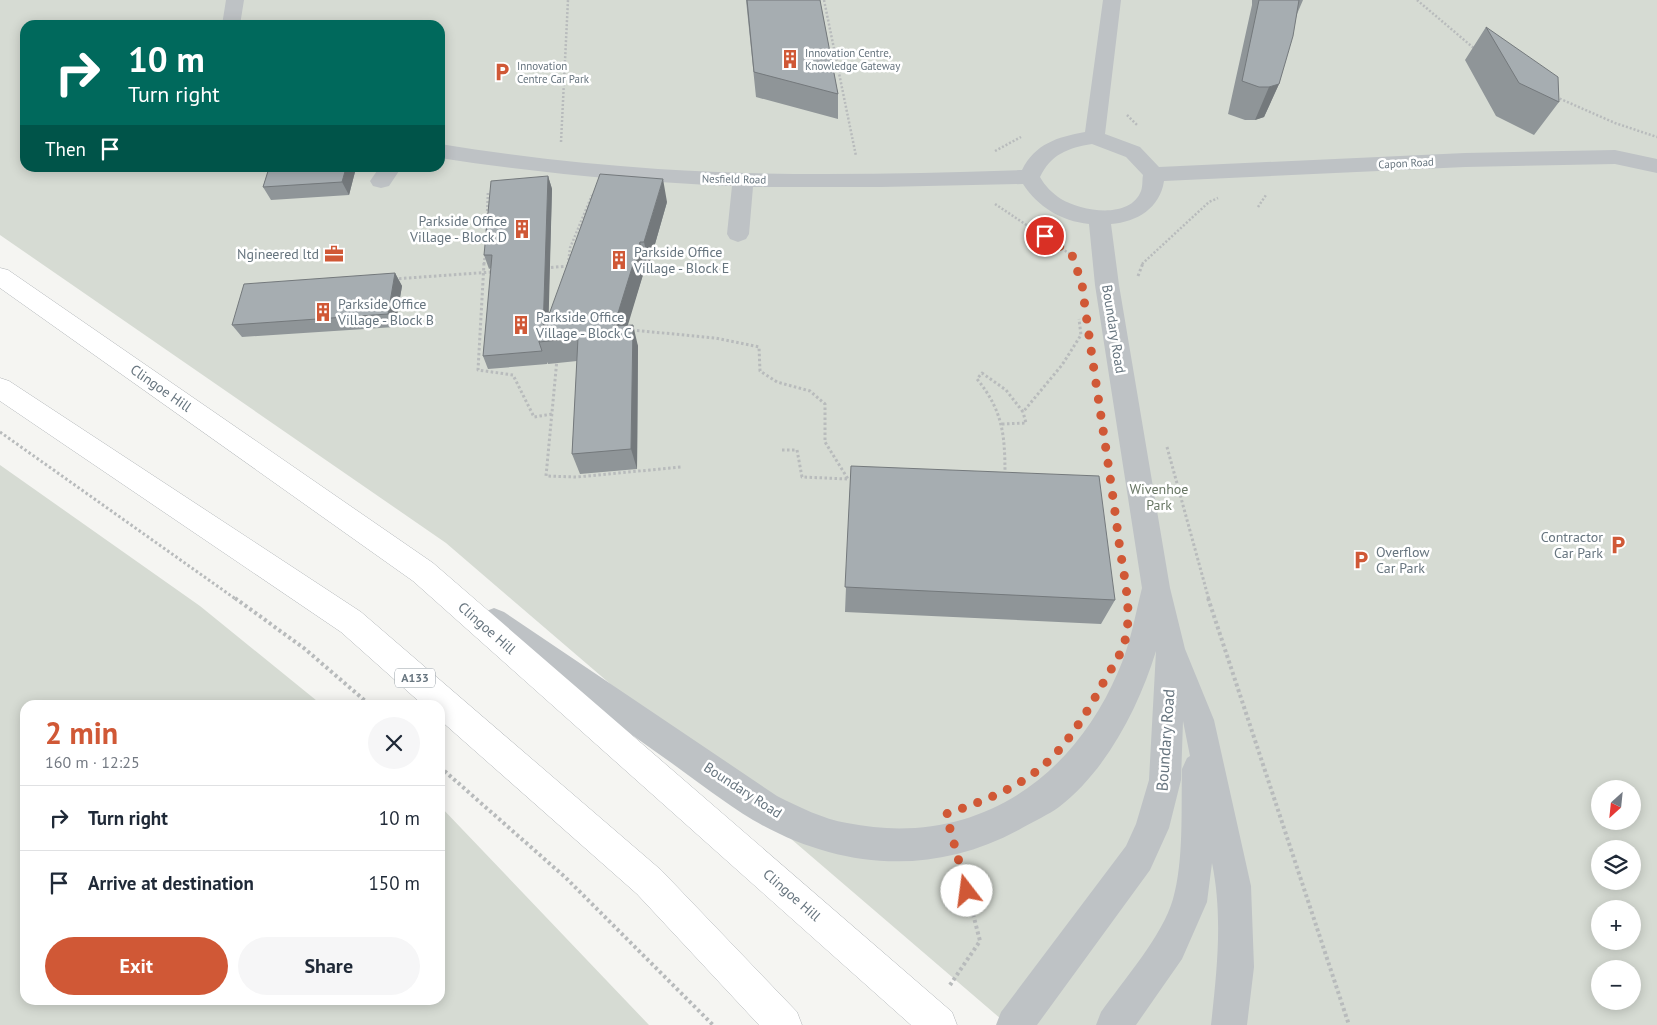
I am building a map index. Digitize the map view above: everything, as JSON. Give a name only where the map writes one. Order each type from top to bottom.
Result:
[{"type":"main road","name":"Clingoe Hill","points":[[0,276],[423,572],[934,1020]]},
{"type":"main road","name":"A133","points":[[0,388],[351,622],[440,700]]},
{"type":"main road","name":"A133","points":[[445,704],[649,882],[784,1025]]},
{"type":"street","points":[[233,20],[235,0]]},
{"type":"street","points":[[1094,138],[1101,103],[1102,75],[1112,0]]},
{"type":"street","points":[[1094,138],[1133,152],[1154,174],[1155,186],[1149,200],[1129,214],[1099,218],[1073,214],[1055,205],[1038,193],[1029,177],[1035,162],[1049,149],[1070,141],[1094,138]]},
{"type":"street","points":[[1422,142],[1436,162]]},
{"type":"street","name":"Nesfield Road","points":[[445,152],[502,161],[604,172],[743,180],[1029,177]]},
{"type":"street","name":"Capon Road","points":[[1154,174],[1436,162],[1615,157],[1657,166]]},
{"type":"street","points":[[738,234],[743,180]]},
{"type":"street","name":"Boundary Road","points":[[1099,218],[1107,285],[1156,588],[1170,649],[1198,720],[1234,886],[1236,967],[1229,1025]]},
{"type":"street","name":"Boundary Road","points":[[423,572],[765,808],[808,828],[847,840],[881,845],[921,846],[954,841],[1008,819],[1050,793],[1079,764],[1109,720],[1130,682],[1144,639],[1156,588]]},
{"type":"street","name":"Boundary Road","points":[[1014,1025],[1138,858],[1152,828],[1165,780],[1170,649]]},
{"type":"street","name":"Boundary Road","points":[[1114,1025],[1169,946],[1190,902],[1197,847],[1198,720]]},
{"type":"path","points":[[560,151],[564,122],[568,0]]},
{"type":"path","points":[[824,0],[858,164]]},
{"type":"path","points":[[1417,0],[1477,51]]},
{"type":"path","points":[[1549,94],[1615,123],[1657,137]]},
{"type":"path","points":[[1101,103],[1123,107],[1128,116],[1139,127]]},
{"type":"path","points":[[995,151],[1029,133]]},
{"type":"path","points":[[567,276],[570,248],[597,181],[604,172]]},
{"type":"path","points":[[488,191],[478,370],[513,375],[534,417],[552,414]]},
{"type":"path","points":[[1258,207],[1266,194]]},
{"type":"path","points":[[992,202],[1072,255],[1082,284],[1136,287],[1140,267],[1146,259],[1209,202],[1221,196]]},
{"type":"path","points":[[540,268],[568,266]]},
{"type":"path","points":[[386,279],[493,272]]},
{"type":"path","points":[[1023,412],[1062,365],[1081,335],[1079,317]]},
{"type":"path","points":[[628,330],[715,338],[759,347],[760,371],[777,382],[810,391],[825,404],[824,436],[830,451],[848,479]]},
{"type":"path","points":[[558,351],[546,476],[577,476],[681,467]]},
{"type":"path","points":[[1002,424],[1026,423],[1023,412],[1006,390],[982,374],[977,379],[991,395],[1002,424],[1005,430],[1005,483]]},
{"type":"path","points":[[0,432],[99,500],[306,649],[364,700]]},
{"type":"path","points":[[1166,440],[1212,609],[1349,1025]]},
{"type":"path","points":[[782,450],[797,450],[802,477],[858,479]]},
{"type":"path","points":[[445,771],[566,878],[713,1025]]},
{"type":"path","points":[[934,1020],[980,941],[954,841]]},
{"type":"green space","name":"Wivenhoe Park","points":[[0,0],[1657,0],[1657,1025],[1008,1025],[446,543],[0,235]]},
{"type":"green space","points":[[0,465],[200,606],[316,700],[20,700],[20,1005],[445,1005],[445,811],[649,1025],[0,1025]]},
{"type":"building","name":"Innovation Centre, Knowledge Gateway","points":[[747,0],[820,0],[838,94],[754,72]]},
{"type":"building","points":[[1259,0],[1299,0],[1293,36],[1279,84],[1269,87],[1259,87],[1242,81]]},
{"type":"building","points":[[1486,27],[1558,77],[1559,102],[1519,83]]},
{"type":"building","points":[[268,172],[345,172],[342,182],[263,187]]},
{"type":"building","points":[[600,174],[663,179],[644,242],[640,242],[614,326],[633,325],[631,449],[572,454],[578,338],[539,342]]},
{"type":"building","points":[[548,176],[543,332],[539,342],[542,351],[483,356],[492,255],[484,255],[491,181]]},
{"type":"building","points":[[395,273],[388,314],[232,325],[244,284]]},
{"type":"building","points":[[851,466],[1099,476],[1115,600],[845,587]]},
{"type":"place","name":"Innovation Centre, Knowledge Gateway","points":[[790,59]]},
{"type":"place","name":"Innovation Centre Car Park","points":[[502,72]]},
{"type":"place","name":"Parkside Office Village - Block D","points":[[522,229]]},
{"type":"place","name":"Ngineered ltd","points":[[334,254]]},
{"type":"place","name":"Parkside Office Village - Block E","points":[[619,260]]},
{"type":"place","name":"Parkside Office Village - Block B","points":[[323,312]]},
{"type":"place","name":"Parkside Office Village - Block C","points":[[521,325]]},
{"type":"place","name":"Contractor Car Park","points":[[1618,545]]},
{"type":"place","name":"Overflow Car Park","points":[[1361,560]]},
{"type":"route","points":[[967,891],[946,814],[989,799],[1012,788],[1035,774],[1056,756],[1093,700],[1119,655],[1126,638],[1128,617],[1117,523],[1082,284],[1072,255],[1045,236]]}]
